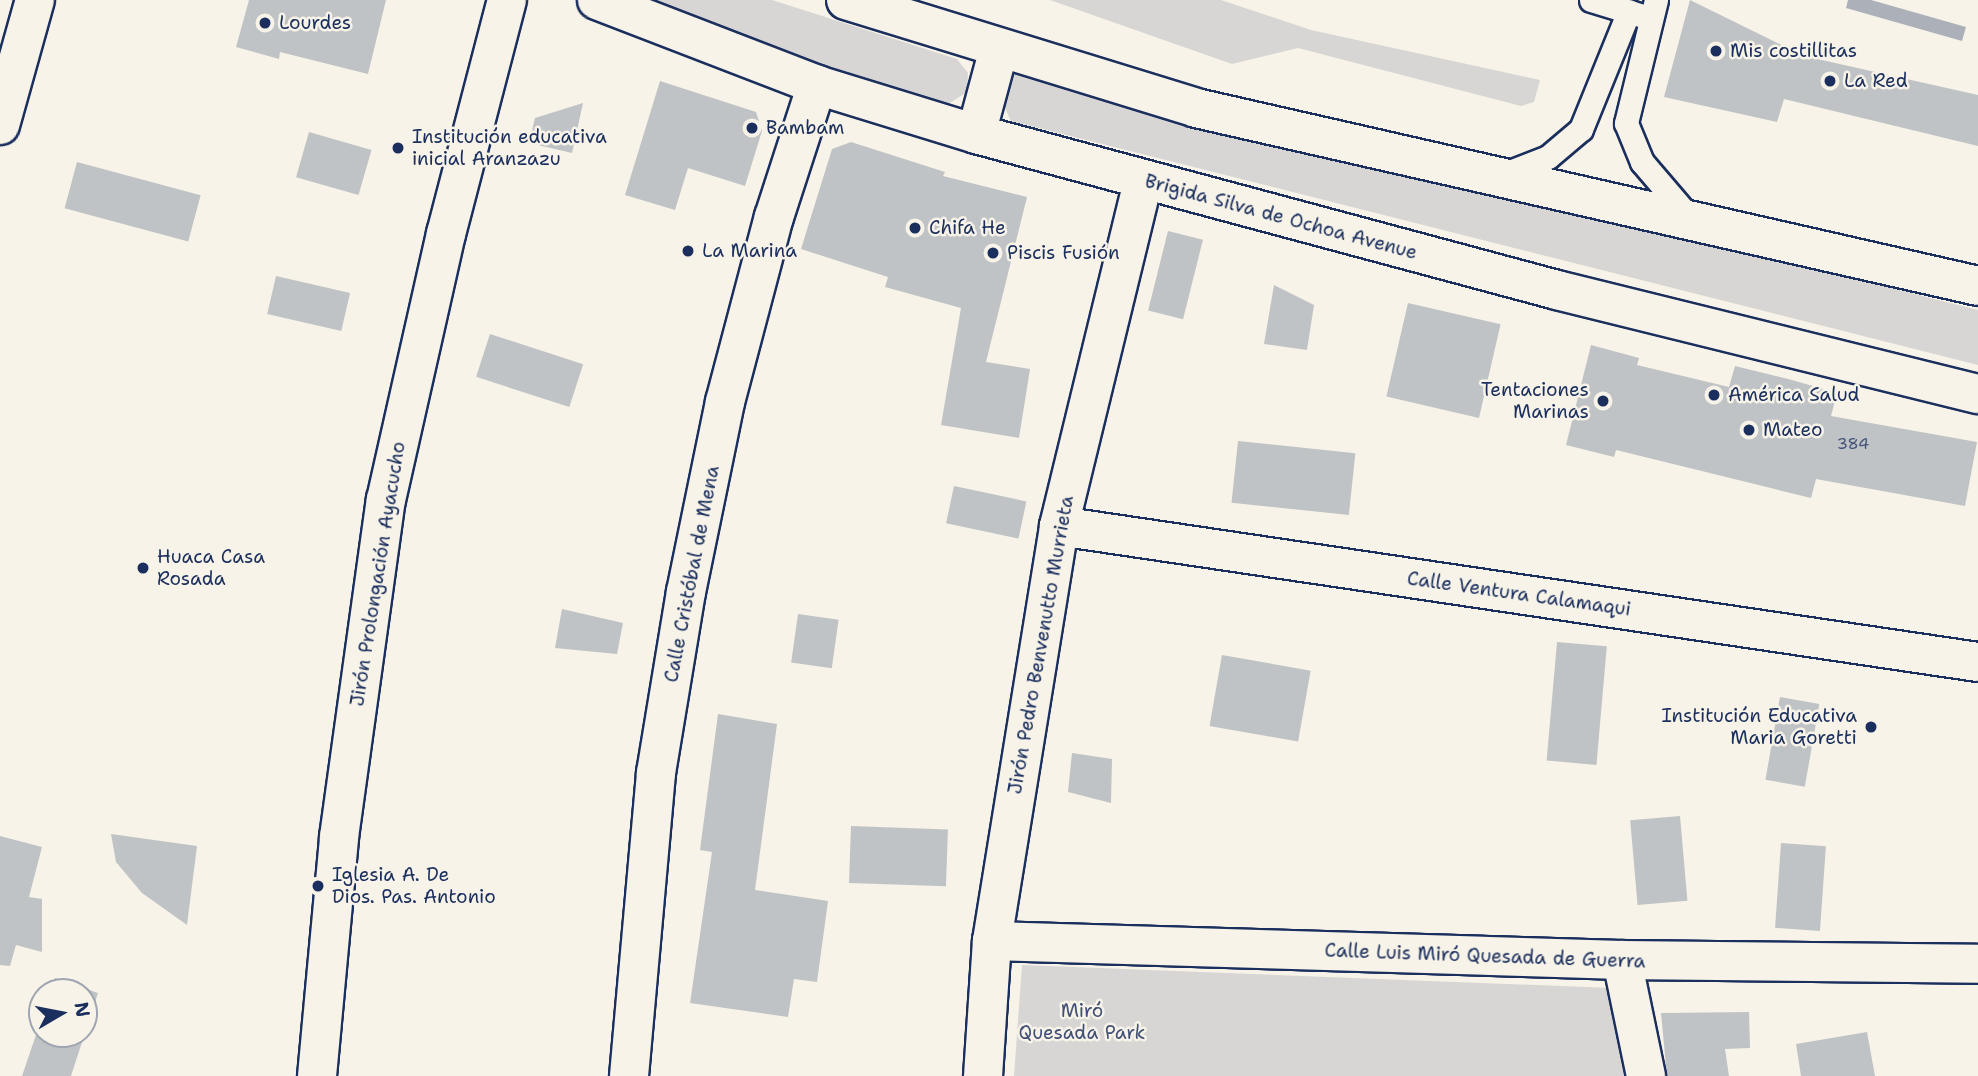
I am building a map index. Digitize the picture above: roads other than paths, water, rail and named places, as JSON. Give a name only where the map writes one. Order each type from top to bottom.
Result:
[{"type":"street","points":[[0,125],[35,0]]},
{"type":"street","name":"Jirón Prolongación Ayacucho","points":[[317,1076],[340,824],[386,500],[446,234],[508,0]]},
{"type":"street","name":"Brigida Silva de Ochoa Avenue","points":[[597,0],[817,85],[976,134],[1557,290],[1978,394]]},
{"type":"street","points":[[846,0],[999,49],[1196,107],[1978,286]]},
{"type":"street","points":[[976,134],[999,49]]},
{"type":"street","name":"Calle Cristóbal de Mena","points":[[629,1076],[656,773],[686,592],[725,402],[774,217],[817,85]]},
{"type":"street","name":"Jirón Pedro Benvenutto Murrieta","points":[[983,1076],[992,941],[1059,526],[1143,181]]},
{"type":"street","name":"Calle Ventura Calamaqui","points":[[1059,526],[1978,662]]},
{"type":"street","name":"Calle Luis Miró Quesada de Guerra","points":[[992,941],[1622,960],[1978,964]]},
{"type":"street","points":[[1622,960],[1646,1076]]},
{"type":"lane","points":[[1591,0],[1629,11],[1654,9],[1626,123],[1642,162],[1693,220]]},
{"type":"lane","points":[[1499,176],[1548,157],[1581,129],[1629,11]]},
{"type":"place","name":"Lourdes","points":[[265,23]]},
{"type":"place","name":"Mis costillitas","points":[[1716,51]]},
{"type":"place","name":"La Red","points":[[1830,81]]},
{"type":"place","name":"Bambam","points":[[752,128]]},
{"type":"place","name":"Institución educativa inicial Aranzazu","points":[[398,148]]},
{"type":"place","name":"Chifa He","points":[[915,228]]},
{"type":"place","name":"La Marina","points":[[688,251]]},
{"type":"place","name":"Piscis Fusión","points":[[993,253]]},
{"type":"place","name":"América Salud","points":[[1714,395]]},
{"type":"place","name":"Tentaciones Marinas","points":[[1603,401]]},
{"type":"place","name":"Mateo","points":[[1749,430]]},
{"type":"place","name":"Huaca Casa Rosada","points":[[143,568]]},
{"type":"place","name":"Institución Educativa Maria Goretti","points":[[1871,727]]},
{"type":"place","name":"Iglesia A. De Dios. Pas. Antonio","points":[[318,886]]},
{"type":"park label","name":"Miró Quesada Park","points":[[1082,1022]]}]
